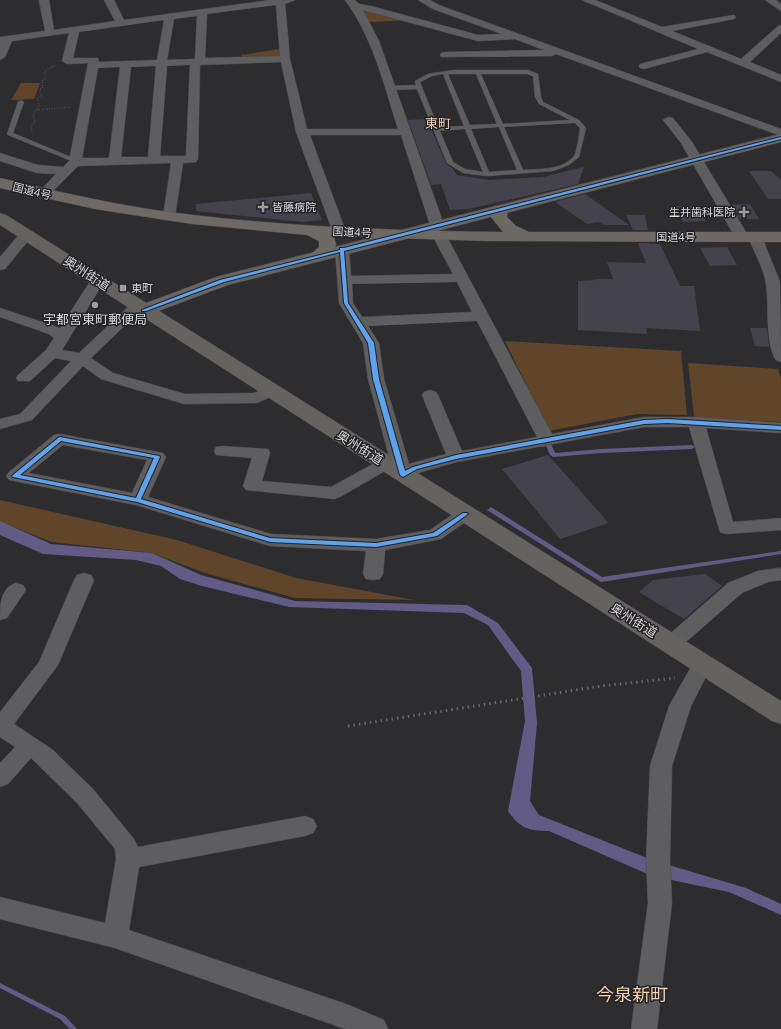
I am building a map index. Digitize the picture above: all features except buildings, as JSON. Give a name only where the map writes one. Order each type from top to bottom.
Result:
[{"type":"highway","name":"国道4号","points":[[0,183],[102,207],[169,217],[309,230],[399,234],[438,230],[525,236],[781,237]]},
{"type":"highway","points":[[500,209],[499,217],[503,224],[513,231],[525,236]]},
{"type":"highway","points":[[309,230],[327,238],[328,245],[325,250],[317,256]]},
{"type":"main road","name":"奥州街道","points":[[0,218],[672,644],[699,670],[781,714]]},
{"type":"street","points":[[44,0],[50,33]]},
{"type":"street","points":[[110,0],[121,23]]},
{"type":"street","points":[[224,0],[230,8]]},
{"type":"street","points":[[423,0],[436,7],[781,133]]},
{"type":"street","points":[[589,1],[602,0]]},
{"type":"street","points":[[770,0],[781,8]]},
{"type":"street","points":[[0,57],[4,39],[285,1],[285,60],[302,132],[339,232]]},
{"type":"street","points":[[589,1],[743,62],[781,79]]},
{"type":"street","points":[[353,3],[478,38],[520,37]]},
{"type":"street","points":[[353,3],[374,41],[438,230],[461,278],[546,440]]},
{"type":"street","points":[[178,5],[185,14]]},
{"type":"street","points":[[3,153],[37,169],[73,164],[115,161],[192,159],[197,62],[202,12]]},
{"type":"street","points":[[154,160],[164,45],[170,29],[169,16]]},
{"type":"street","points":[[661,30],[731,17]]},
{"type":"street","points":[[743,62],[781,28]]},
{"type":"street","points":[[43,194],[73,164],[94,60],[67,61],[75,30]]},
{"type":"street","points":[[644,66],[708,49]]},
{"type":"street","points":[[445,54],[564,53]]},
{"type":"street","points":[[93,65],[285,60]]},
{"type":"street","points":[[115,161],[126,64]]},
{"type":"street","points":[[669,120],[681,134],[749,237],[773,282],[778,346],[781,357]]},
{"type":"street","points":[[302,132],[404,132]]},
{"type":"street","points":[[438,230],[500,209],[696,158],[781,138]]},
{"type":"street","points":[[169,217],[177,160]]},
{"type":"street","points":[[0,424],[26,417],[82,358],[140,308],[222,281],[399,234]]},
{"type":"street","points":[[0,266],[26,235]]},
{"type":"street","points":[[342,249],[346,303],[371,343],[376,379],[395,469]]},
{"type":"street","points":[[345,280],[461,278]]},
{"type":"street","points":[[24,378],[52,353],[98,280]]},
{"type":"street","points":[[0,312],[54,331],[63,337]]},
{"type":"street","points":[[358,322],[481,316]]},
{"type":"street","points":[[52,353],[82,358],[107,376],[184,399],[257,398],[271,390]]},
{"type":"street","points":[[430,395],[456,457]]},
{"type":"street","points":[[222,451],[262,454],[252,486],[334,493],[395,469],[414,468],[456,457],[644,422],[696,422],[781,428]]},
{"type":"street","points":[[696,422],[726,528],[781,524]]},
{"type":"street","points":[[138,500],[157,457],[60,439],[15,476],[138,500],[270,540],[376,545],[435,535],[465,514]]},
{"type":"street","points":[[373,574],[376,545]]},
{"type":"street","points":[[672,644],[735,588],[765,576],[781,574]]},
{"type":"street","points":[[84,580],[48,665],[0,726],[45,756],[85,796],[126,846],[128,859],[115,936]]},
{"type":"street","points":[[0,613],[16,590]]},
{"type":"street","points":[[644,1029],[660,903],[658,860],[661,766],[680,706],[699,670]]},
{"type":"street","points":[[0,778],[29,746]]},
{"type":"street","points":[[128,859],[305,826]]},
{"type":"street","points":[[0,908],[115,936],[341,1015],[375,1029]]},
{"type":"lane","points":[[478,72],[522,172]]},
{"type":"lane","points":[[528,72],[536,75],[538,97],[541,103],[577,121],[583,128],[577,156],[567,164],[551,170],[487,174],[463,171],[450,163],[417,82],[422,77],[446,73],[528,72]]},
{"type":"lane","points":[[446,73],[487,174]]},
{"type":"lane","points":[[390,88],[419,87]]},
{"type":"lane","points":[[21,102],[10,134],[73,164]]},
{"type":"lane","points":[[437,129],[577,121]]},
{"type":"path","points":[[29,142],[28,135],[32,132],[31,126],[35,122],[33,115],[39,106],[37,98],[41,96],[40,89],[44,87],[42,81],[46,78],[44,72],[55,66],[62,65]]},
{"type":"path","points":[[36,110],[74,106]]},
{"type":"path","points":[[348,726],[699,670]]},
{"type":"shaded area","points":[[363,10],[411,20],[369,22]]},
{"type":"shaded area","points":[[280,49],[281,55],[277,57],[242,58],[241,55]]},
{"type":"shaded area","points":[[21,83],[40,83],[34,99],[11,100]]},
{"type":"shaded area","points":[[505,341],[681,351],[687,415],[637,414],[549,431]]},
{"type":"shaded area","points":[[688,363],[778,369],[781,379],[781,422],[694,417]]},
{"type":"shaded area","points":[[0,500],[177,540],[296,578],[414,600],[295,598],[205,573],[152,553],[52,542],[0,522]]},
{"type":"shaded area","points":[[491,507],[602,577],[781,551],[781,554],[601,582],[487,510]]},
{"type":"shaded area","points":[[0,521],[51,544],[152,553],[201,575],[295,601],[467,605],[498,623],[532,668],[537,723],[530,801],[539,815],[652,860],[746,888],[781,904],[781,915],[729,892],[652,876],[549,831],[535,830],[525,827],[512,817],[508,811],[525,721],[521,671],[488,625],[464,613],[289,607],[202,586],[180,579],[161,566],[136,560],[43,554],[0,535]]},
{"type":"shaded area","points":[[0,983],[65,1016],[77,1029],[70,1029],[60,1019],[0,988]]},
{"type":"waterway","points":[[543,445],[548,444],[553,455],[601,451],[692,447]]},
{"type":"cycle path","points":[[144,310],[222,281],[781,138]]},
{"type":"cycle path","points":[[342,249],[346,303],[371,343],[376,379],[403,475],[415,468],[456,457],[644,422],[668,421],[781,428]]},
{"type":"cycle path","points":[[138,500],[157,457],[60,439],[15,476],[138,500],[270,540],[376,545],[435,535],[465,514]]},
{"type":"place","name":"皆藤病院","points":[[263,207]]},
{"type":"place","name":"生井歯科医院","points":[[744,212]]},
{"type":"place","name":"東町","points":[[123,288]]},
{"type":"place","name":"宇都宮東町郵便局","points":[[95,305]]},
{"type":"district","name":"東町","points":[[438,123]]},
{"type":"district","name":"今泉新町","points":[[632,995]]}]
